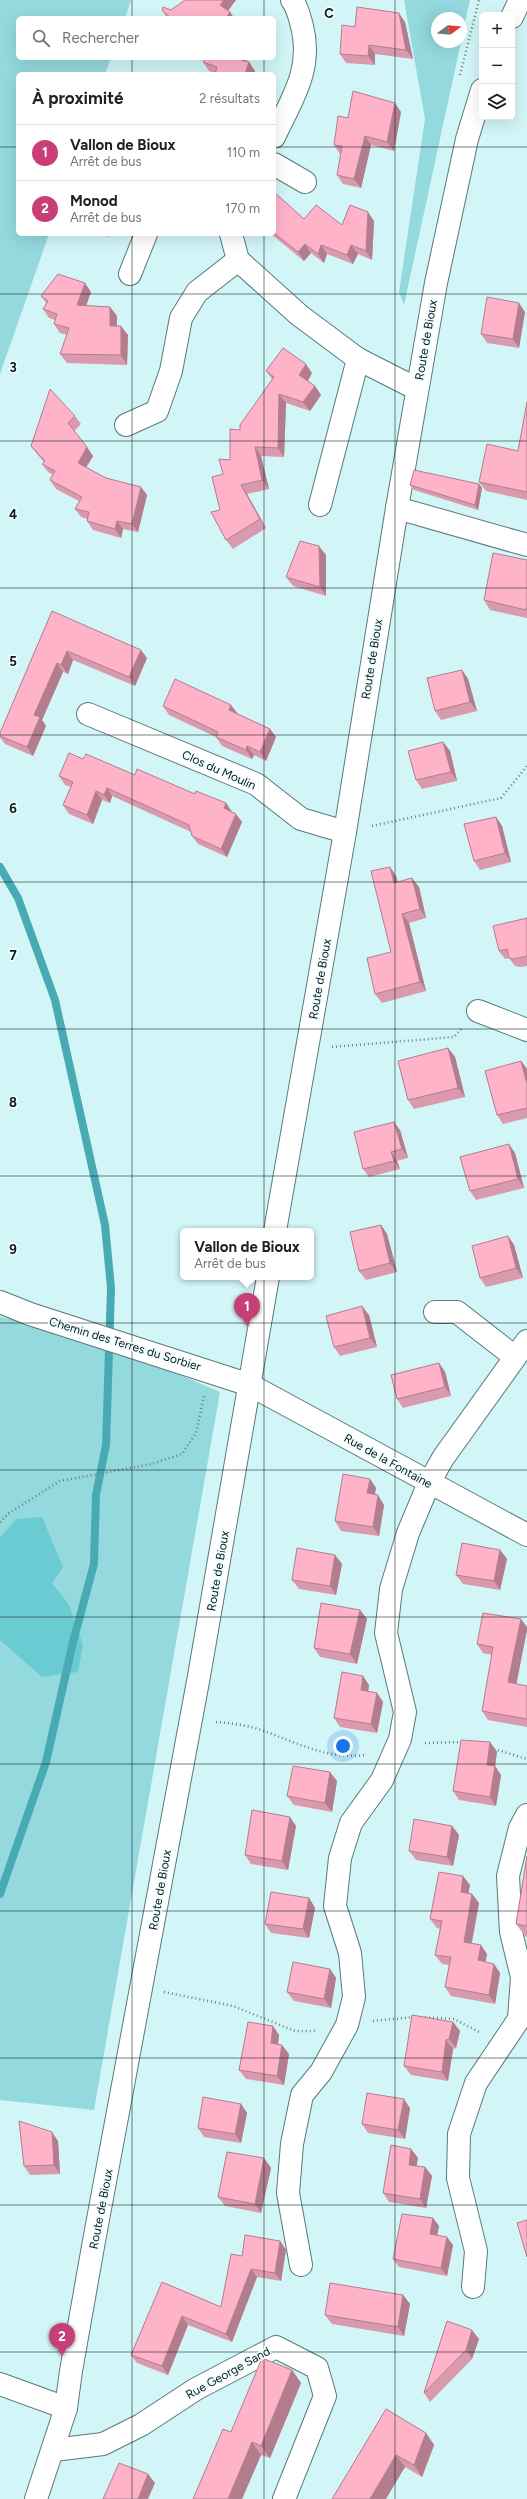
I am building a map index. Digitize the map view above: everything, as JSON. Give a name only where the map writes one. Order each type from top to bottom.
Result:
[{"type":"street","points":[[276,133],[303,75],[306,45],[297,7],[292,0]]},
{"type":"street","points":[[502,12],[504,0]]},
{"type":"street","points":[[514,12],[520,0]]},
{"type":"street","name":"Route de Bioux","points":[[277,1228],[345,832],[397,508],[436,283],[467,139],[479,100]]},
{"type":"street","points":[[276,165],[306,182]]},
{"type":"street","points":[[130,274],[145,236]]},
{"type":"street","points":[[232,236],[238,260],[298,315],[358,359],[417,389]]},
{"type":"street","points":[[126,425],[157,411],[171,371],[181,318],[197,292],[238,260]]},
{"type":"street","points":[[320,505],[358,359]]},
{"type":"street","points":[[397,508],[527,545]]},
{"type":"street","name":"Clos du Moulin","points":[[88,714],[256,784],[301,819],[345,832]]},
{"type":"street","points":[[478,1011],[527,1030]]},
{"type":"street","name":"Route de Bioux","points":[[36,2499],[54,2450],[66,2408],[72,2364],[191,1720],[268,1280]]},
{"type":"street","name":"Chemin des Terres du Sorbier","points":[[0,1302],[250,1385]]},
{"type":"street","points":[[301,2264],[288,2194],[292,2144],[302,2095],[321,2072],[347,2025],[354,1997],[350,1953],[335,1906],[340,1858],[351,1823],[382,1780],[395,1751],[400,1739],[405,1712],[386,1633],[392,1589],[408,1533],[429,1483],[443,1458],[521,1349],[457,1312],[435,1312]]},
{"type":"street","name":"Rue de la Fontaine","points":[[250,1385],[527,1535]]},
{"type":"street","points":[[473,2287],[476,2251],[458,2178],[459,2134],[476,2083],[519,2019],[522,1977],[510,1932],[508,1876],[520,1828],[527,1815]]},
{"type":"street","name":"Rue George Sand","points":[[54,2450],[103,2444],[141,2425],[196,2389],[276,2347],[317,2368],[325,2396],[284,2499]]},
{"type":"street","points":[[2,2385],[66,2408]]},
{"type":"path","points":[[345,832],[501,798],[527,766]]},
{"type":"path","points":[[308,1045],[328,1047],[454,1037],[478,1011]]},
{"type":"path","points":[[0,1522],[9,1512],[60,1481],[94,1473],[152,1464],[182,1454],[196,1433],[210,1371]]},
{"type":"path","points":[[191,1720],[239,1724],[261,1730],[326,1754],[353,1757],[395,1751],[426,1742],[467,1742]]},
{"type":"path","points":[[488,1748],[527,1759]]},
{"type":"shaded area","points":[[0,0],[131,0],[126,16],[16,16],[16,60],[110,60],[106,72],[16,72],[16,236],[48,236],[0,374]]},
{"type":"shaded area","points":[[404,0],[470,0],[467,13],[467,12],[431,12],[431,48],[460,48],[404,305],[399,292],[425,119]]},
{"type":"shaded area","points":[[0,1317],[56,1330],[112,1348],[220,1392],[94,2110],[0,2100]]},
{"type":"shaded area","points":[[42,1517],[63,1567],[52,1583],[69,1605],[83,1645],[78,1672],[42,1677],[0,1640],[0,1537],[17,1519]]},
{"type":"building","points":[[185,0],[224,0],[220,5],[230,12],[227,16],[169,16],[162,10],[163,7],[171,10]]},
{"type":"building","points":[[357,7],[399,13],[406,50],[369,45],[368,56],[340,54],[342,25],[355,27]]},
{"type":"building","points":[[204,60],[241,60],[249,62],[246,72],[216,72],[217,67],[203,62]]},
{"type":"building","points":[[353,91],[395,103],[387,142],[365,136],[354,179],[337,175],[342,146],[334,145],[338,116],[348,118]]},
{"type":"building","points":[[276,194],[304,219],[316,205],[342,225],[350,205],[368,212],[366,251],[351,245],[347,255],[321,245],[318,254],[305,244],[298,252],[276,235]]},
{"type":"building","points":[[58,274],[85,283],[77,305],[110,307],[110,326],[121,326],[121,355],[60,354],[69,328],[54,324],[57,314],[43,309],[48,301],[41,296]]},
{"type":"building","points":[[487,297],[519,303],[513,339],[481,334]]},
{"type":"building","points":[[283,348],[306,364],[299,375],[315,386],[303,402],[279,394],[278,448],[255,447],[262,480],[241,485],[260,519],[226,540],[211,512],[220,510],[212,477],[223,474],[219,459],[230,460],[230,429],[240,430],[240,425],[274,377],[266,371]]},
{"type":"building","points":[[50,389],[75,416],[68,423],[87,447],[78,463],[106,478],[141,487],[132,524],[117,521],[115,529],[87,521],[89,512],[75,509],[82,497],[50,480],[55,471],[42,464],[45,461],[31,446]]},
{"type":"building","points":[[527,402],[527,492],[479,482],[487,444],[518,451]]},
{"type":"building","points":[[414,470],[479,484],[475,505],[410,485]]},
{"type":"building","points":[[300,541],[319,546],[320,587],[286,577]]},
{"type":"building","points":[[493,553],[527,560],[526,610],[484,600]]},
{"type":"building","points":[[52,611],[141,650],[129,677],[67,651],[61,665],[57,663],[34,715],[40,717],[27,747],[0,736],[0,733]]},
{"type":"building","points":[[462,670],[470,702],[435,711],[427,678]]},
{"type":"building","points":[[175,679],[231,705],[229,710],[270,729],[260,752],[247,746],[246,750],[216,737],[218,732],[163,706]]},
{"type":"building","points":[[443,742],[451,772],[416,780],[408,751]]},
{"type":"building","points":[[69,753],[83,759],[86,754],[135,775],[137,769],[195,794],[196,791],[226,803],[224,808],[236,814],[221,849],[192,836],[189,825],[107,788],[104,795],[96,791],[87,815],[63,805],[73,782],[59,776]]},
{"type":"building","points":[[496,817],[505,853],[474,861],[464,824]]},
{"type":"building","points":[[390,867],[394,883],[412,878],[420,909],[402,914],[420,982],[375,994],[367,958],[391,952],[371,871]]},
{"type":"building","points":[[527,918],[527,956],[514,959],[509,958],[507,949],[499,951],[493,926]]},
{"type":"building","points":[[448,1048],[458,1088],[408,1100],[398,1061]]},
{"type":"building","points":[[521,1061],[527,1084],[527,1108],[497,1115],[485,1071]]},
{"type":"building","points":[[394,1122],[402,1149],[391,1152],[394,1161],[363,1169],[354,1132]]},
{"type":"building","points":[[509,1144],[518,1179],[470,1191],[460,1157]]},
{"type":"building","points":[[381,1225],[390,1263],[359,1271],[350,1232]]},
{"type":"building","points":[[508,1236],[516,1268],[480,1278],[472,1246]]},
{"type":"building","points":[[362,1306],[370,1338],[334,1347],[326,1316]]},
{"type":"building","points":[[439,1363],[445,1387],[397,1399],[391,1375]]},
{"type":"building","points":[[343,1474],[370,1479],[367,1493],[378,1495],[373,1527],[335,1521]]},
{"type":"building","points":[[462,1543],[500,1550],[494,1581],[456,1575]]},
{"type":"building","points":[[297,1548],[335,1555],[330,1586],[292,1580]]},
{"type":"building","points":[[321,1603],[360,1610],[350,1654],[314,1648]]},
{"type":"building","points":[[483,1613],[521,1619],[508,1682],[527,1686],[527,1719],[482,1711],[493,1647],[477,1644]]},
{"type":"building","points":[[342,1672],[363,1676],[361,1690],[377,1693],[371,1724],[334,1718]]},
{"type":"building","points":[[461,1740],[490,1742],[487,1765],[495,1766],[490,1797],[453,1791]]},
{"type":"building","points":[[293,1766],[330,1772],[325,1803],[287,1796]]},
{"type":"building","points":[[252,1810],[290,1817],[282,1861],[245,1855]]},
{"type":"building","points":[[414,1819],[452,1826],[447,1857],[409,1851]]},
{"type":"building","points":[[527,1856],[527,1926],[516,1924]]},
{"type":"building","points":[[439,1872],[463,1876],[461,1892],[472,1894],[464,1942],[481,1945],[478,1960],[494,1964],[489,1995],[445,1987],[451,1957],[435,1955],[442,1921],[430,1919]]},
{"type":"building","points":[[271,1892],[309,1898],[303,1929],[265,1924]]},
{"type":"building","points":[[293,1962],[330,1969],[324,1999],[287,1992]]},
{"type":"building","points":[[412,2015],[453,2022],[449,2039],[446,2040],[442,2072],[404,2066]]},
{"type":"building","points":[[248,2022],[273,2026],[271,2043],[282,2045],[277,2076],[239,2070]]},
{"type":"building","points":[[367,2093],[404,2099],[398,2130],[362,2124]]},
{"type":"building","points":[[203,2097],[241,2104],[235,2134],[198,2128]]},
{"type":"building","points":[[19,2121],[52,2132],[54,2165],[24,2166]]},
{"type":"building","points":[[391,2145],[411,2149],[409,2165],[425,2167],[420,2199],[383,2193]]},
{"type":"building","points":[[227,2152],[264,2158],[255,2204],[218,2197]]},
{"type":"building","points":[[402,2214],[433,2218],[430,2234],[447,2237],[441,2268],[393,2259]]},
{"type":"building","points":[[527,2220],[527,2257],[517,2223]]},
{"type":"building","points":[[245,2235],[280,2241],[275,2273],[251,2269],[226,2334],[182,2316],[162,2366],[131,2355],[162,2282],[221,2307],[231,2254],[242,2256]]},
{"type":"building","points":[[330,2283],[403,2295],[398,2327],[325,2315]]},
{"type":"building","points":[[447,2321],[472,2330],[466,2350],[424,2393]]},
{"type":"building","points":[[262,2358],[292,2370],[261,2446],[252,2442],[228,2499],[193,2499],[223,2429],[231,2432]]},
{"type":"building","points":[[386,2409],[426,2433],[414,2465],[396,2455],[370,2499],[332,2499]]},
{"type":"building","points":[[119,2463],[148,2474],[138,2499],[103,2499]]},
{"type":"waterway","points":[[0,867],[18,898],[55,1000],[105,1225],[111,1288],[106,1445],[96,1495],[94,1564],[73,1642],[46,1762],[0,1894]]},
{"type":"place","name":"Vallon de Bioux","points":[[247,1326]]},
{"type":"place","name":"Monod","points":[[62,2356]]}]
